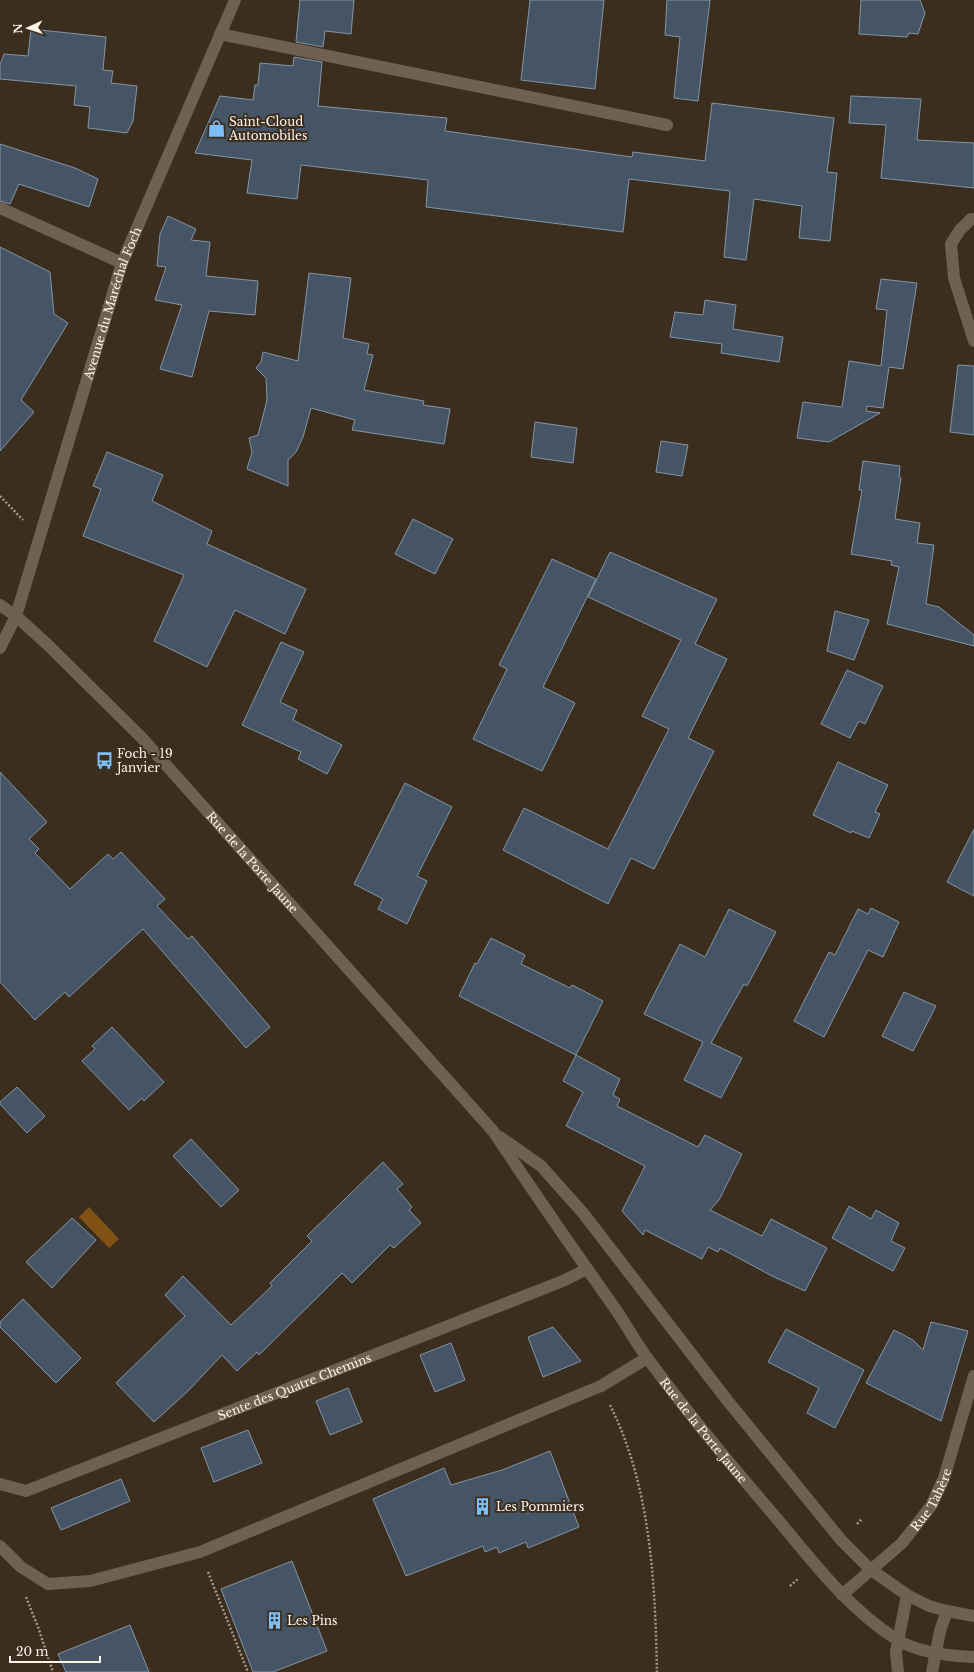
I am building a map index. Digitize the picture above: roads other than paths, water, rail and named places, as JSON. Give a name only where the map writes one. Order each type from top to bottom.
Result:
[{"type":"street","name":"Avenue du Maréchal Foch","points":[[0,648],[16,616],[122,263],[235,0]]},
{"type":"street","points":[[220,34],[667,125]]},
{"type":"street","points":[[0,208],[122,263]]},
{"type":"street","points":[[974,218],[960,230],[951,244],[954,278],[974,341]]},
{"type":"street","name":"Rue de la Porte Jaune","points":[[0,605],[16,616],[48,645],[142,738],[493,1131],[625,1323],[647,1358],[746,1482],[842,1595],[870,1620],[898,1640],[935,1653],[974,1657]]},
{"type":"street","name":"Rue de la Porte Jaune","points":[[493,1131],[541,1166],[583,1213],[727,1400],[841,1540],[870,1569],[907,1595],[929,1606],[974,1616]]},
{"type":"street","name":"Sente des Quatre Chemins","points":[[0,1484],[26,1491],[556,1284],[588,1269]]},
{"type":"street","points":[[0,1546],[22,1567],[48,1584],[90,1581],[200,1552],[601,1386],[647,1358]]},
{"type":"street","name":"Rue Tahère","points":[[842,1595],[870,1569],[902,1543],[931,1506],[944,1478],[974,1376]]},
{"type":"street","points":[[898,1672],[896,1652],[907,1595]]},
{"type":"street","points":[[932,1672],[935,1653],[947,1611]]},
{"type":"place","name":"Saint-Cloud Automobiles","points":[[216,128]]},
{"type":"place","name":"Foch - 19 Janvier","points":[[104,760]]},
{"type":"place","name":"Les Pommiers","points":[[483,1506]]},
{"type":"place","name":"Les Pins","points":[[274,1620]]}]
